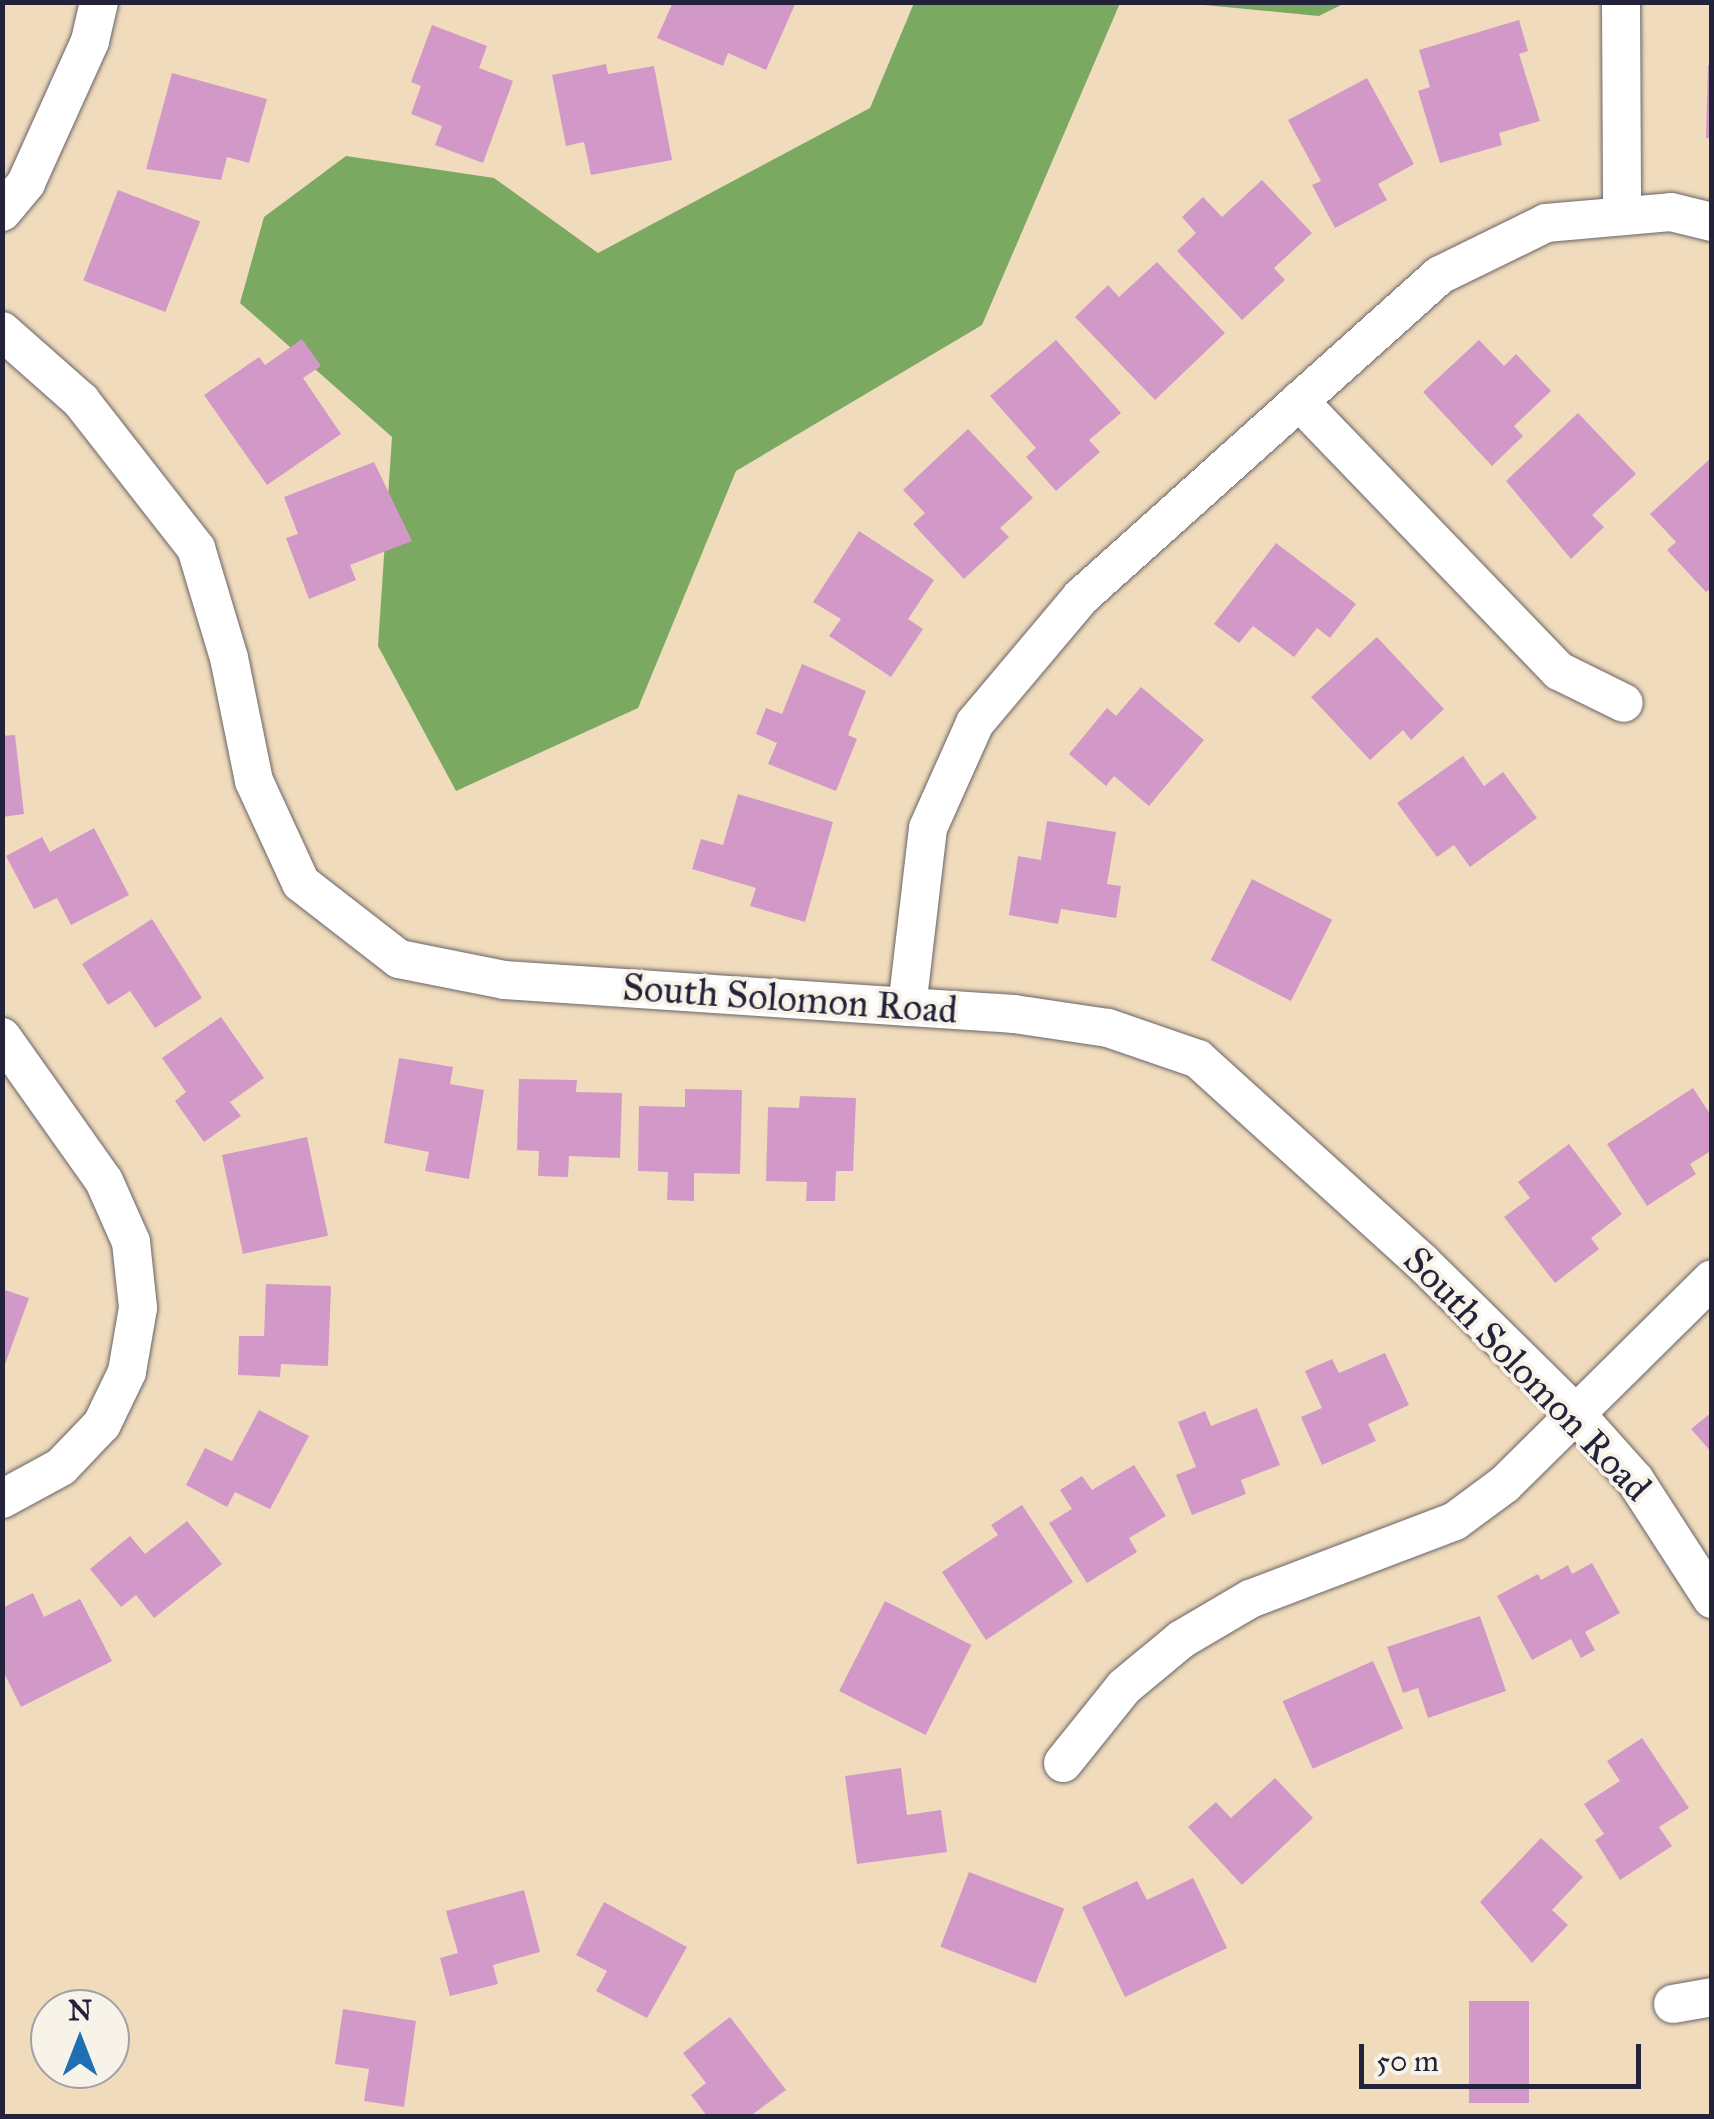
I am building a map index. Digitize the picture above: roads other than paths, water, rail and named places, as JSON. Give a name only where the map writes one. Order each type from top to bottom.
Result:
[{"type":"street","points":[[2,212],[26,183],[90,41],[98,2]]},
{"type":"street","points":[[1621,2],[1622,214]]},
{"type":"street","points":[[907,1007],[928,828],[974,723],[1081,597],[1440,275],[1546,222],[1672,212],[1712,222]]},
{"type":"street","name":"South Solomon Road","points":[[2,331],[81,401],[196,548],[229,658],[254,781],[301,883],[399,960],[504,980],[907,1007],[1108,1028],[1198,1059],[1422,1262],[1576,1414],[1635,1480],[1712,1599]]},
{"type":"street","points":[[1300,402],[1559,671],[1624,703]]},
{"type":"street","points":[[2,1038],[104,1180],[132,1242],[138,1308],[127,1372],[102,1424],[60,1466],[2,1500]]},
{"type":"street","points":[[1063,1762],[1124,1687],[1182,1639],[1250,1600],[1455,1521],[1505,1484],[1712,1279]]},
{"type":"street","points":[[1674,2004],[1712,1997]]}]
